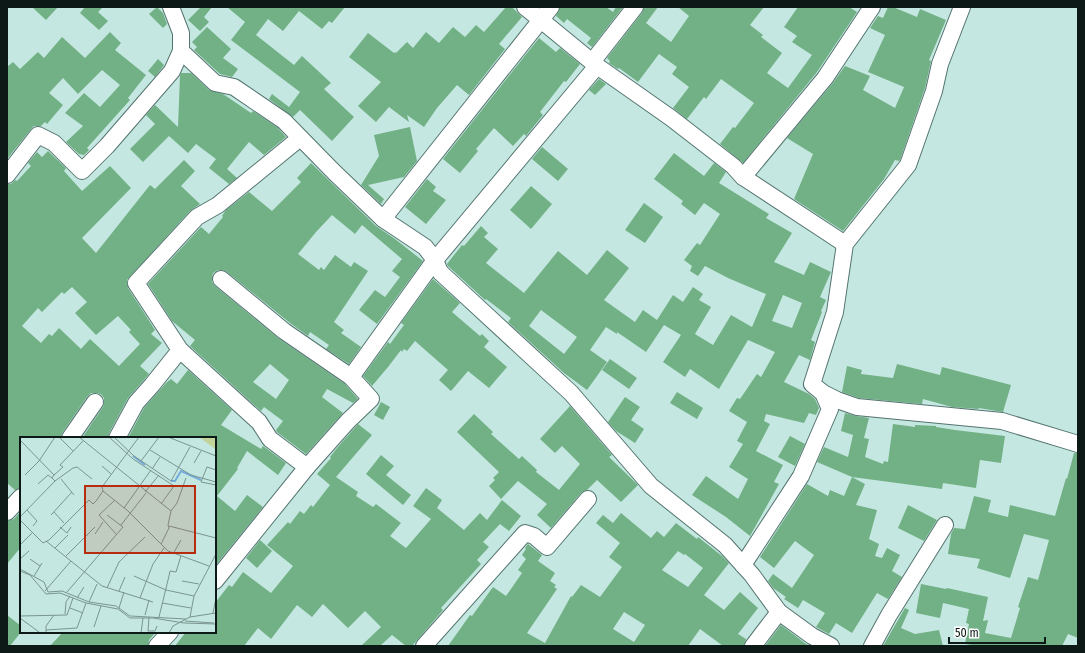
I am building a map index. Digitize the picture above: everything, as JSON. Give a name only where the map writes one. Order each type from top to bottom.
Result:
[{"type":"street","points":[[7,175],[38,135],[54,143],[82,171],[107,146],[172,71],[181,51],[181,33],[171,7]]},
{"type":"street","points":[[525,7],[594,64],[671,118],[733,166],[743,177],[846,244]]},
{"type":"street","points":[[383,219],[479,97],[542,21],[551,7]]},
{"type":"street","points":[[350,377],[435,260],[594,64],[635,7]]},
{"type":"street","points":[[743,177],[825,78],[872,7]]},
{"type":"street","points":[[962,7],[940,64],[934,91],[908,165],[846,244],[835,312],[812,384],[823,393],[857,407],[1002,422],[1078,444]]},
{"type":"street","points":[[181,51],[215,83],[234,87],[284,121],[383,219],[425,248],[435,260],[440,272],[570,393],[651,486],[725,545],[744,565],[779,612],[812,636],[831,646]]},
{"type":"street","points":[[300,138],[218,206],[197,217],[136,283],[180,350],[259,422],[270,439],[307,467]]},
{"type":"street","points":[[216,580],[307,467],[348,421],[371,399],[350,377],[284,331],[221,279]]},
{"type":"street","points":[[118,437],[136,403],[180,350]]},
{"type":"street","points":[[744,565],[801,476],[830,409],[823,393]]},
{"type":"street","points":[[71,437],[95,402]]},
{"type":"street","points":[[7,512],[20,498]]},
{"type":"street","points":[[424,646],[525,533],[534,536],[547,547],[588,499]]},
{"type":"street","points":[[872,646],[889,615],[945,525]]},
{"type":"street","points":[[753,646],[779,612]]},
{"type":"street","points":[[158,646],[169,633]]},
{"type":"building","points":[[32,7],[58,7],[46,20]]},
{"type":"building","points":[[85,7],[103,7],[98,12],[108,21],[99,30],[80,13]]},
{"type":"building","points":[[157,7],[163,13],[167,24],[163,28],[149,14]]},
{"type":"building","points":[[201,7],[212,7],[204,17],[209,22],[200,31],[188,20]]},
{"type":"building","points":[[227,7],[345,7],[332,23],[329,21],[322,29],[299,11],[283,31],[268,19],[256,35],[294,65],[302,56],[331,83],[324,89],[354,117],[332,141],[300,110],[293,117],[269,99],[272,94],[289,107],[300,92],[231,40],[245,22]]},
{"type":"building","points":[[506,7],[512,7],[522,17],[499,44],[505,49],[469,95],[457,85],[437,108],[424,127],[407,115],[409,122],[389,107],[376,122],[358,106],[381,82],[349,57],[368,33],[396,53],[407,42],[413,48],[426,32],[439,43],[453,27],[465,37],[476,25],[484,32]]},
{"type":"building","points":[[560,7],[606,7],[613,12],[616,7],[623,7],[592,47],[587,43],[591,38],[567,19],[564,23],[556,16]]},
{"type":"building","points":[[644,7],[658,7],[646,23],[671,42],[689,16],[678,7],[764,7],[750,25],[763,35],[761,37],[782,53],[767,73],[788,88],[812,55],[792,42],[797,36],[784,27],[798,7],[849,7],[857,12],[817,72],[743,163],[720,144],[733,127],[735,128],[754,103],[721,79],[706,99],[704,97],[687,119],[673,108],[689,87],[672,74],[677,67],[659,54],[638,82],[619,68],[618,69],[609,63],[610,61],[607,58],[642,13]]},
{"type":"building","points":[[888,7],[893,7],[917,17],[920,9],[946,20],[929,60],[931,61],[925,88],[900,160],[895,160],[884,179],[843,231],[794,199],[813,154],[787,138],[845,66],[870,76],[863,90],[895,108],[904,87],[868,72],[885,35],[870,28],[878,16],[883,18]]},
{"type":"building","points":[[207,27],[231,49],[223,58],[238,69],[232,77],[220,74],[194,50],[197,47],[192,42]]},
{"type":"building","points":[[110,32],[121,43],[115,50],[146,75],[128,98],[130,100],[87,148],[89,150],[84,155],[79,154],[66,142],[83,126],[65,113],[84,93],[100,107],[120,85],[102,70],[78,94],[63,78],[49,93],[63,105],[47,124],[45,122],[41,126],[34,126],[7,159],[7,67],[13,62],[20,69],[38,52],[44,58],[62,37],[85,58]]},
{"type":"building","points":[[539,38],[556,52],[560,48],[580,64],[566,82],[564,81],[540,112],[543,115],[526,136],[524,134],[513,146],[494,128],[476,149],[478,151],[460,173],[443,159]]},
{"type":"building","points":[[158,59],[164,65],[155,77],[148,71]]},
{"type":"building","points":[[181,73],[191,73],[209,90],[223,94],[251,113],[253,111],[278,128],[286,137],[264,155],[249,142],[227,169],[237,178],[229,184],[209,168],[216,159],[196,144],[188,153],[169,136],[143,162],[130,149],[155,124],[146,115],[155,105],[178,127]]},
{"type":"building","points":[[599,79],[606,84],[595,95],[589,90]]},
{"type":"building","points":[[410,127],[417,161],[404,177],[368,185],[384,199],[381,204],[361,185],[379,156],[374,135]]},
{"type":"building","points":[[542,147],[568,169],[558,181],[532,159]]},
{"type":"building","points":[[48,151],[66,168],[64,171],[82,191],[110,166],[131,188],[82,238],[96,253],[150,185],[155,189],[184,160],[195,171],[181,186],[200,204],[190,211],[127,280],[128,288],[155,330],[151,334],[162,343],[140,366],[149,374],[128,398],[108,437],[83,437],[103,407],[104,403],[104,398],[101,394],[91,393],[62,433],[61,437],[20,437],[20,488],[15,490],[7,483],[7,184],[11,184],[15,180],[17,181],[31,166],[28,163],[37,152],[42,157]],"holes":[[[72,287],[87,302],[75,313],[96,335],[118,316],[131,330],[129,332],[140,344],[119,366],[90,339],[81,349],[59,328],[52,336],[49,334],[41,343],[22,326],[38,308],[42,312],[62,292],[64,294]]]},
{"type":"building","points":[[674,153],[704,176],[714,163],[726,172],[719,183],[769,214],[766,218],[792,233],[774,262],[804,275],[810,262],[831,272],[820,297],[826,300],[811,340],[815,342],[810,360],[799,355],[784,382],[809,394],[815,399],[819,408],[816,415],[809,413],[804,423],[766,414],[764,421],[770,424],[756,451],[783,465],[774,482],[779,484],[750,536],[726,517],[692,495],[706,476],[738,499],[748,479],[729,467],[743,444],[737,441],[747,422],[729,411],[737,398],[740,399],[757,374],[761,377],[775,352],[748,340],[719,389],[690,369],[685,377],[663,362],[681,335],[664,325],[646,352],[617,332],[617,334],[606,327],[590,350],[607,362],[587,390],[564,373],[508,322],[511,318],[486,299],[485,300],[447,264],[462,245],[464,246],[481,226],[488,233],[484,237],[498,249],[486,263],[524,293],[558,251],[587,275],[607,250],[629,268],[604,300],[635,322],[643,310],[657,320],[673,295],[683,302],[693,287],[703,294],[699,300],[711,307],[695,334],[713,345],[731,315],[752,327],[766,294],[728,278],[705,266],[698,276],[690,271],[692,266],[684,260],[697,243],[700,245],[720,214],[704,203],[695,215],[681,204],[683,201],[654,179]],"holes":[[[783,295],[802,303],[792,328],[772,321]],[[541,310],[577,337],[564,354],[529,326]]]},
{"type":"building","points":[[311,163],[376,226],[423,261],[377,324],[359,310],[375,290],[385,297],[400,277],[392,271],[402,259],[362,225],[355,234],[332,215],[298,254],[319,270],[321,267],[324,270],[335,255],[351,267],[354,262],[368,271],[334,322],[344,330],[341,333],[361,347],[349,364],[326,349],[329,345],[310,332],[308,336],[227,272],[218,270],[213,273],[212,282],[215,286],[278,338],[345,384],[358,399],[353,403],[327,389],[322,397],[343,413],[306,454],[277,432],[276,430],[283,421],[264,407],[261,411],[190,346],[195,340],[172,321],[148,284],[201,227],[209,234],[223,217],[222,216],[226,210],[249,192],[272,211],[301,182],[297,178]],"holes":[[[270,364],[289,380],[276,399],[253,382]]]},
{"type":"building","points":[[427,179],[436,187],[433,191],[446,200],[426,224],[405,207]]},
{"type":"building","points":[[531,186],[552,204],[531,229],[510,210]]},
{"type":"building","points":[[644,203],[663,217],[645,243],[625,230]]},
{"type":"building","points":[[433,279],[460,303],[452,312],[480,336],[482,334],[489,341],[484,347],[507,367],[489,388],[468,371],[451,391],[439,380],[448,370],[415,341],[407,351],[404,349],[402,352],[401,350],[372,386],[363,376],[388,342],[390,344],[404,325],[401,323]]},
{"type":"building","points":[[610,359],[637,378],[629,389],[602,370]]},
{"type":"building","points":[[897,364],[940,375],[942,367],[1011,385],[1003,412],[979,408],[952,407],[923,399],[922,404],[859,398],[842,392],[847,366],[862,370],[861,374],[893,378]]},
{"type":"building","points":[[188,370],[232,410],[221,425],[261,449],[263,446],[286,463],[278,475],[247,451],[237,468],[238,469],[217,496],[235,511],[247,495],[263,507],[216,565],[216,437],[129,437],[144,408],[166,383],[171,379],[177,384]]},
{"type":"building","points":[[677,392],[703,408],[697,419],[670,403]]},
{"type":"building","points":[[625,397],[640,407],[631,420],[644,429],[635,443],[616,431],[608,422]]},
{"type":"building","points":[[381,402],[390,407],[383,420],[374,415]]},
{"type":"building","points":[[570,406],[612,455],[609,457],[638,485],[621,502],[597,480],[587,490],[581,493],[551,528],[537,515],[547,504],[518,481],[501,499],[489,486],[495,480],[493,478],[499,472],[457,432],[474,414],[493,432],[491,434],[519,459],[522,456],[537,470],[536,472],[559,490],[580,464],[562,446],[555,453],[540,439]]},
{"type":"building","points":[[845,413],[869,418],[864,438],[869,439],[865,457],[883,464],[884,461],[888,462],[893,424],[915,427],[915,425],[936,426],[955,430],[1005,436],[1001,463],[980,460],[976,488],[943,483],[942,489],[852,477],[817,462],[824,447],[848,457],[853,435],[841,431]]},
{"type":"building","points":[[358,424],[372,435],[336,477],[358,492],[356,496],[373,507],[376,504],[401,523],[390,536],[406,548],[431,519],[413,506],[426,488],[442,500],[437,508],[464,530],[480,513],[487,520],[502,500],[521,516],[509,531],[500,524],[483,542],[489,547],[477,560],[481,564],[441,608],[443,610],[412,646],[406,646],[392,635],[380,646],[361,646],[381,627],[365,611],[348,628],[323,604],[312,617],[297,605],[271,639],[258,628],[244,646],[175,646],[185,633],[216,633],[216,602],[229,585],[232,587],[243,572],[271,593],[293,566],[267,545],[288,522],[290,524],[300,511],[304,514],[311,505],[313,507],[330,485],[317,474],[331,458],[330,457]]},
{"type":"building","points":[[790,436],[805,444],[795,466],[778,457]]},
{"type":"building","points":[[1074,453],[1078,453],[1078,638],[1068,634],[1062,646],[978,646],[965,644],[969,624],[966,623],[969,609],[943,603],[940,618],[916,613],[921,584],[988,597],[983,621],[988,620],[985,633],[1011,638],[1020,608],[1018,607],[1028,577],[1038,580],[1049,540],[1024,534],[1010,578],[977,568],[980,559],[948,554],[951,534],[954,528],[965,529],[974,496],[991,500],[988,512],[1008,517],[1010,505],[1055,516]]},
{"type":"building","points":[[381,455],[394,466],[386,475],[411,495],[403,505],[366,474]]},
{"type":"building","points":[[852,477],[865,484],[856,505],[877,510],[869,539],[879,544],[875,556],[882,558],[887,548],[900,555],[892,571],[902,577],[888,599],[877,593],[852,633],[836,623],[829,634],[816,627],[825,613],[803,600],[798,608],[784,599],[786,597],[773,588],[768,581],[773,574],[792,588],[814,555],[795,541],[774,568],[760,557],[807,484],[828,496],[830,490],[844,496]]},
{"type":"building","points":[[908,505],[937,520],[924,541],[898,528]]},
{"type":"building","points":[[20,512],[20,548],[7,564],[7,521],[14,519]]},
{"type":"building","points":[[621,513],[651,538],[657,531],[664,537],[676,523],[697,539],[698,537],[722,556],[729,563],[704,595],[724,610],[740,592],[758,608],[738,634],[746,639],[744,646],[723,646],[700,629],[688,646],[448,646],[470,615],[472,616],[493,587],[506,596],[522,573],[518,570],[526,559],[522,555],[528,544],[542,555],[538,561],[555,573],[550,581],[556,585],[554,587],[557,589],[527,633],[545,643],[571,596],[572,597],[581,585],[600,597],[622,567],[609,557],[620,543],[596,523],[603,515],[613,523]],"holes":[[[678,551],[684,555],[685,554],[703,568],[688,587],[662,570]],[[624,612],[645,625],[634,642],[613,629]]]},
{"type":"building","points":[[260,540],[272,551],[257,568],[246,558]]},
{"type":"building","points":[[905,608],[909,610],[901,628],[915,634],[939,630],[943,646],[883,646]]},
{"type":"building","points":[[7,615],[20,625],[20,633],[10,646],[7,646]]},
{"type":"building","points":[[781,625],[806,644],[811,646],[765,646]]},
{"type":"building","points":[[62,633],[155,633],[149,640],[148,646],[50,646]]}]
